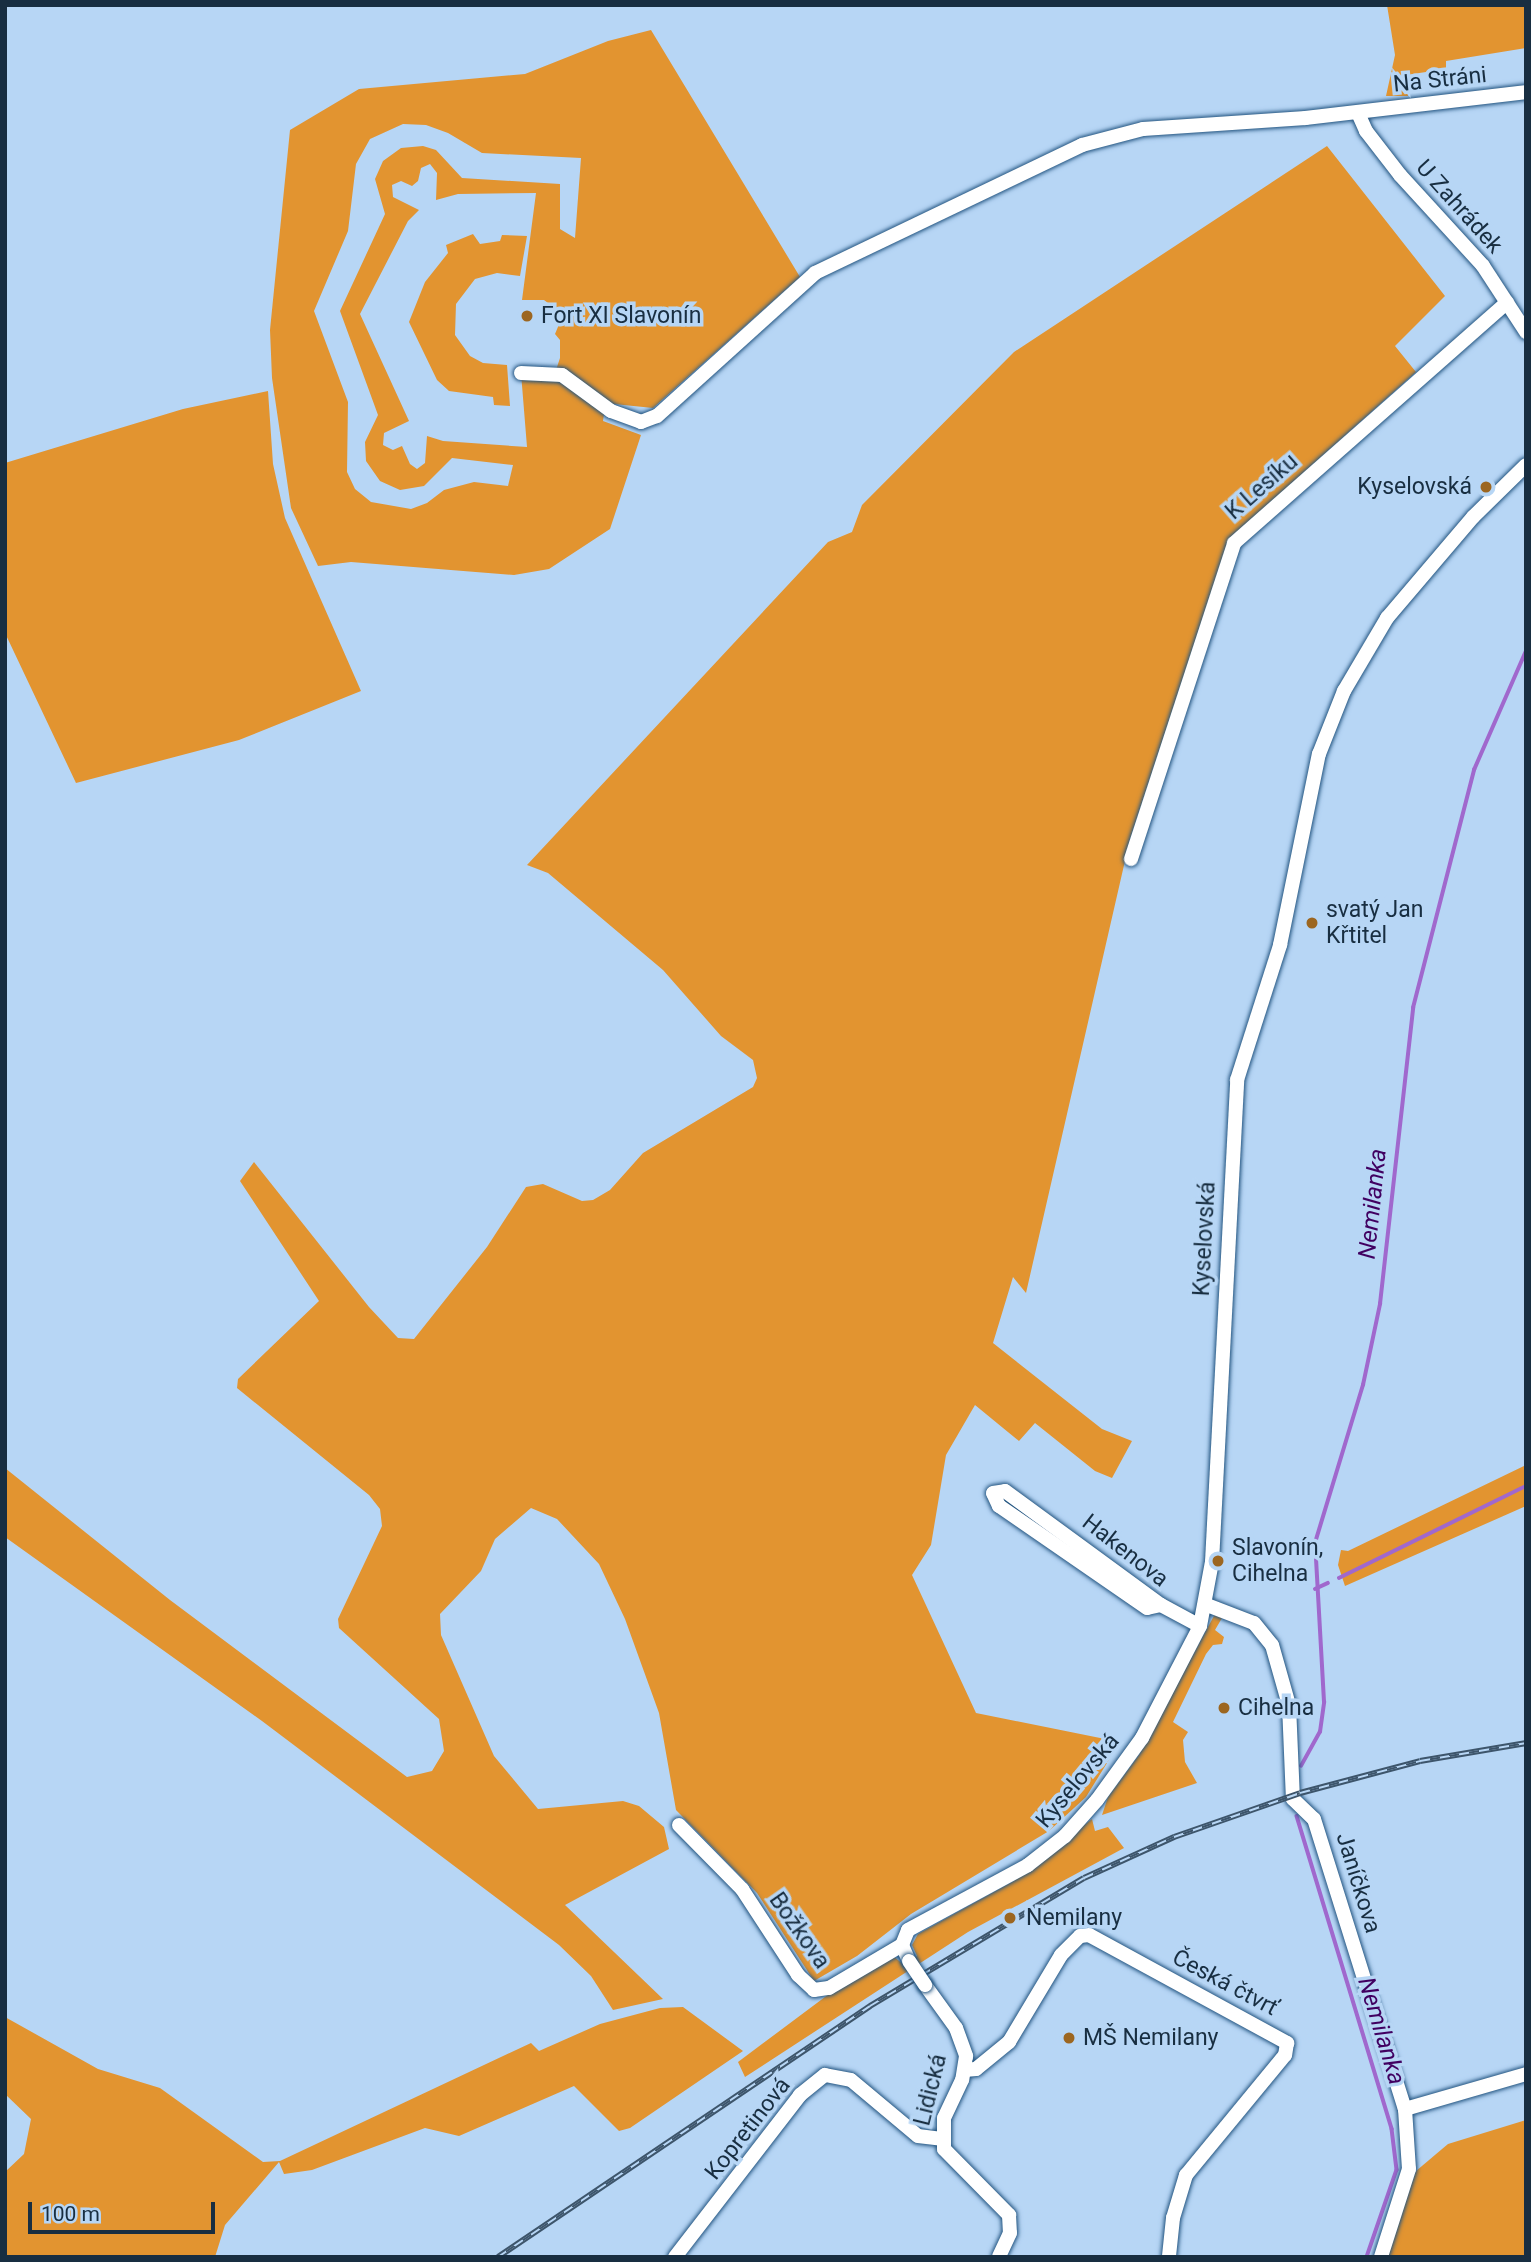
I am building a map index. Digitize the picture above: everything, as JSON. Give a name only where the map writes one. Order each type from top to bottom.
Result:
[{"type":"street","name":"Na Stráni","points":[[521,373],[562,375],[611,411],[641,422],[657,416],[815,273],[1082,145],[1143,129],[1359,113],[1526,92]]},
{"type":"street","name":"U Zahrádek","points":[[1359,113],[1399,175],[1474,256],[1526,332]]},
{"type":"street","name":"K Lesíku","points":[[1130,859],[1234,542],[1507,302]]},
{"type":"street","name":"Kyselovská","points":[[902,1945],[904,1935],[915,1925],[1022,1869],[1073,1827],[1136,1748],[1200,1626],[1207,1605],[1237,1080],[1280,945],[1319,754],[1344,691],[1387,618],[1473,517],[1526,466]]},
{"type":"street","name":"Hakenova","points":[[1005,1491],[1161,1605],[1147,1608],[999,1506],[993,1493],[1005,1491]]},
{"type":"street","points":[[1161,1605],[1200,1626]]},
{"type":"street","name":"Janíčkova","points":[[1207,1605],[1254,1623],[1272,1645],[1289,1705],[1287,1751],[1293,1799],[1314,1819],[1405,2109],[1409,2169],[1381,2257]]},
{"type":"street","name":"Božkova","points":[[679,1825],[743,1889],[798,1975],[814,1990],[829,1988],[902,1945]]},
{"type":"street","name":"Česká čtvrť","points":[[964,2070],[976,2069],[1009,2042],[1061,1955],[1080,1936],[1098,1941],[1287,2043],[1285,2055],[1186,2175],[1175,2206],[1169,2257]]},
{"type":"street","name":"Lidická","points":[[902,1945],[909,1961],[959,2033],[964,2070],[945,2115],[942,2139],[952,2162],[1009,2215],[1010,2233],[999,2257]]},
{"type":"street","points":[[1405,2109],[1526,2074]]},
{"type":"street","name":"Kopretinová","points":[[675,2257],[800,2095],[825,2075],[851,2080],[918,2136],[942,2139]]},
{"type":"shaded area","points":[[1387,5],[1526,5],[1526,48],[1446,61],[1446,69],[1406,75],[1408,96],[1386,96],[1395,55]]},
{"type":"shaded area","points":[[651,30],[800,277],[653,408],[614,404],[604,414],[603,421],[641,435],[610,529],[549,569],[514,575],[351,562],[318,566],[291,508],[272,378],[270,330],[290,130],[359,89],[525,74],[608,41]],"holes":[[[403,124],[426,125],[448,133],[482,153],[581,158],[575,238],[560,229],[560,184],[462,178],[436,150],[423,146],[401,148],[383,161],[375,179],[385,214],[340,311],[378,415],[365,442],[366,461],[380,481],[400,490],[424,486],[452,458],[513,465],[508,486],[474,482],[444,490],[427,503],[411,509],[371,502],[355,489],[347,472],[348,402],[314,311],[348,231],[356,164],[370,139]],[[430,164],[437,173],[436,200],[458,194],[536,193],[522,300],[544,300],[556,309],[560,322],[555,334],[560,340],[560,358],[555,373],[521,373],[527,447],[443,441],[427,436],[425,463],[417,469],[410,464],[402,446],[393,450],[383,445],[384,433],[409,421],[360,314],[408,221],[419,210],[393,197],[392,185],[401,181],[412,186],[418,181],[421,168]]]},
{"type":"shaded area","points":[[1327,146],[1445,296],[1395,346],[1416,372],[1229,539],[1130,839],[1026,1293],[1013,1277],[993,1343],[1102,1429],[1132,1441],[1112,1478],[1095,1471],[1035,1423],[1019,1441],[975,1405],[946,1455],[931,1545],[912,1575],[976,1713],[1120,1742],[1086,1797],[1049,1831],[911,1914],[857,1956],[814,1981],[757,1893],[676,1810],[659,1713],[625,1619],[599,1564],[557,1519],[531,1508],[495,1539],[481,1571],[440,1614],[441,1635],[494,1756],[538,1809],[623,1801],[639,1806],[664,1827],[669,1849],[565,1905],[663,1999],[613,2010],[591,1976],[559,1945],[262,1721],[5,1537],[5,1468],[170,1600],[407,1777],[432,1771],[444,1751],[439,1719],[339,1628],[338,1619],[382,1526],[380,1509],[369,1495],[237,1388],[238,1379],[319,1301],[240,1181],[254,1162],[369,1307],[398,1338],[414,1339],[487,1247],[526,1187],[543,1184],[582,1201],[593,1200],[610,1190],[643,1153],[753,1087],[757,1078],[753,1060],[721,1036],[663,970],[548,873],[527,865],[828,542],[852,532],[862,505],[1014,352]]},
{"type":"shaded area","points":[[473,234],[480,244],[500,241],[502,235],[527,236],[520,276],[497,273],[475,279],[456,304],[455,335],[470,356],[483,363],[507,365],[510,406],[494,405],[493,397],[449,391],[437,380],[409,322],[425,282],[448,253],[446,245]]},
{"type":"shaded area","points":[[268,391],[273,464],[285,518],[361,691],[239,740],[76,783],[5,633],[5,463],[183,409]]},
{"type":"shaded area","points":[[1526,1465],[1526,1506],[1345,1586],[1338,1565],[1341,1550],[1348,1551]]},
{"type":"shaded area","points":[[1215,1614],[1222,1618],[1215,1630],[1224,1637],[1222,1644],[1213,1645],[1206,1654],[1173,1722],[1188,1732],[1183,1740],[1185,1762],[1197,1783],[1102,1815],[1108,1797],[1139,1755]]},
{"type":"shaded area","points":[[1092,1819],[1095,1831],[1108,1827],[1124,1848],[968,1932],[745,2077],[738,2062],[833,1991],[892,1955],[904,1965],[917,1956],[912,1945],[918,1934],[1012,1882]]},
{"type":"shaded area","points":[[683,2007],[743,2051],[630,2128],[619,2131],[574,2086],[459,2136],[425,2128],[312,2170],[284,2174],[279,2162],[225,2225],[215,2257],[5,2257],[5,2172],[24,2154],[31,2119],[5,2094],[5,2017],[98,2069],[160,2088],[263,2162],[280,2161],[531,2043],[539,2051],[600,2024],[660,2008]]},
{"type":"shaded area","points":[[1526,2120],[1526,2257],[1385,2257],[1416,2171],[1448,2144]]},
{"type":"waterway","name":"Nemilanka","points":[[1301,1766],[1320,1732],[1324,1702],[1315,1543],[1363,1385],[1380,1304],[1413,1008],[1474,770],[1526,651]]},
{"type":"waterway","points":[[1339,1578],[1526,1486]]},
{"type":"waterway","points":[[1315,1589],[1328,1583]]},
{"type":"waterway","name":"Nemilanka","points":[[1297,1816],[1392,2129],[1397,2170],[1367,2257]]},
{"type":"railway","points":[[498,2257],[870,2006],[1084,1878],[1174,1837],[1300,1793],[1420,1761],[1526,1743]]},
{"type":"place","name":"Fort XI Slavonín","points":[[527,316]]},
{"type":"place","name":"Kyselovská","points":[[1486,487]]},
{"type":"place","name":"svatý Jan Křtitel","points":[[1312,923]]},
{"type":"place","name":"Slavonín, Cihelna","points":[[1218,1561]]},
{"type":"place","name":"Cihelna","points":[[1224,1708]]},
{"type":"place","name":"Nemilany","points":[[1010,1918]]},
{"type":"place","name":"MŠ Nemilany","points":[[1069,2038]]}]
